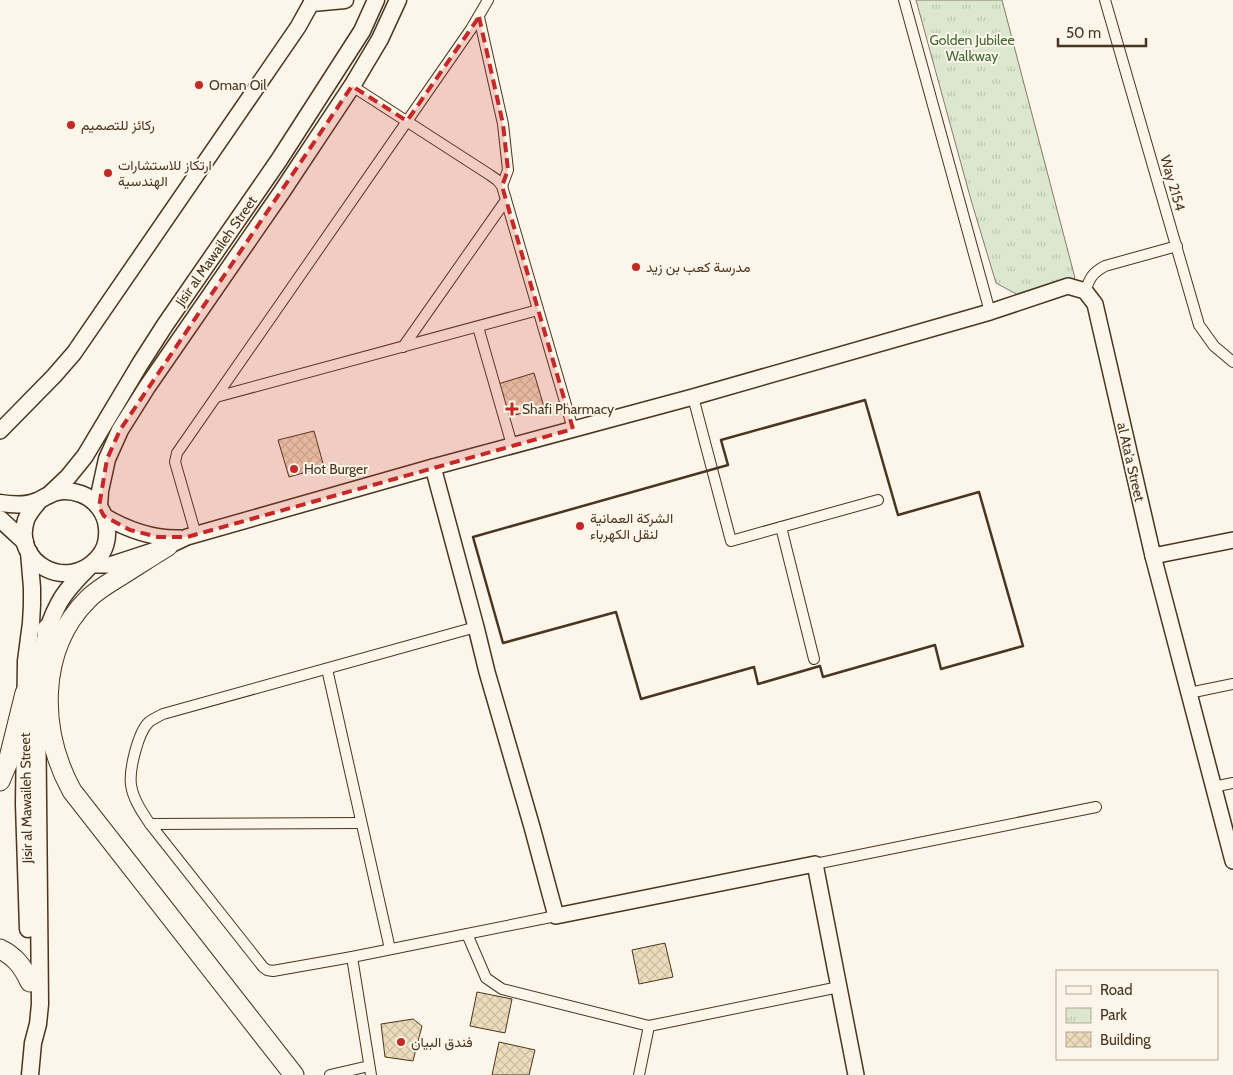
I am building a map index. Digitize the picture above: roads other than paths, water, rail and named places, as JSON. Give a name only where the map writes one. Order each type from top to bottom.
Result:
[{"type":"highway","points":[[50,732],[49,685],[56,654],[68,624],[88,599],[100,589],[168,546]]},
{"type":"highway","points":[[47,629],[48,652],[44,700],[46,716],[58,763],[72,791],[294,1075]]},
{"type":"highway","points":[[0,782],[8,762],[25,692]]},
{"type":"highway","points":[[0,949],[17,960],[25,970],[30,982]]},
{"type":"main road","points":[[312,2],[345,0]]},
{"type":"main road","name":"Jisir al Mawaileh Street","points":[[44,498],[68,477],[85,456],[165,325],[279,160],[357,39],[376,0]]},
{"type":"main road","name":"Jisir al Mawaileh Street","points":[[102,511],[100,491],[105,467],[120,430],[147,387],[281,193],[352,86],[380,39],[398,0]]},
{"type":"main road","points":[[0,502],[16,505],[59,492],[70,491],[81,494],[91,499],[102,511],[108,537],[100,557],[90,566],[78,572],[67,574],[55,573],[36,561],[27,547],[0,519]]},
{"type":"main road","points":[[27,547],[24,530],[26,519],[32,509],[44,498]]},
{"type":"main road","name":"Jisir al Mawaileh Street","points":[[27,547],[32,605],[26,661],[24,804],[30,982],[29,1024],[33,1043]]},
{"type":"main road","name":"Jisir al Mawaileh Street","points":[[30,1075],[40,1004],[37,697],[40,661],[47,629],[53,615],[68,590],[90,566]]},
{"type":"street","points":[[191,536],[175,459],[178,451],[479,17],[488,0]]},
{"type":"street","points":[[904,0],[990,312]]},
{"type":"street","name":"Way 2154","points":[[1105,0],[1199,325],[1214,346],[1233,362]]},
{"type":"street","points":[[0,431],[74,353],[298,26],[312,2]]},
{"type":"street","points":[[479,17],[503,124],[508,170],[502,186]]},
{"type":"street","points":[[352,86],[490,175],[502,186],[573,429]]},
{"type":"street","points":[[402,347],[506,200]]},
{"type":"street","points":[[90,566],[116,563],[168,546],[191,536],[433,466],[693,397],[990,312],[1068,286],[1085,291],[1090,278],[1096,271],[1105,266],[1177,246]]},
{"type":"street","name":"al Ata'a Street","points":[[1085,291],[1095,304],[1153,556],[1233,861]]},
{"type":"street","points":[[216,397],[538,310]]},
{"type":"street","points":[[478,327],[512,445]]},
{"type":"street","points":[[693,397],[731,541],[878,500]]},
{"type":"street","points":[[433,466],[487,672],[556,916]]},
{"type":"street","points":[[102,511],[117,524],[144,534],[165,537],[191,536]]},
{"type":"street","points":[[781,527],[814,659]]},
{"type":"street","points":[[1153,556],[1233,540]]},
{"type":"street","points":[[476,627],[163,714],[149,722],[139,737],[132,767],[131,785],[138,805],[150,824],[267,970],[273,971],[467,934],[1096,807]]},
{"type":"street","points":[[327,668],[390,949]]},
{"type":"street","points":[[1189,693],[1233,684]]},
{"type":"street","points":[[1213,787],[1233,783]]},
{"type":"street","points":[[150,824],[361,823]]},
{"type":"street","points":[[814,864],[856,1075]]},
{"type":"street","points":[[467,934],[486,978],[502,989],[649,1026],[839,987]]},
{"type":"street","points":[[330,1075],[370,1071],[352,956]]},
{"type":"street","points":[[639,1075],[649,1026]]},
{"type":"place","name":"Oman Oil","points":[[199,85]]},
{"type":"place","name":"ركائز للتصميم","points":[[71,125]]},
{"type":"place","name":"ارتكاز للاستشارات الهندسية","points":[[108,173]]},
{"type":"place","name":"مدرسة كعب بن زيد","points":[[636,267]]},
{"type":"place","name":"Shafi Pharmacy","points":[[512,409]]},
{"type":"place","name":"Hot Burger","points":[[294,469]]},
{"type":"place","name":"الشرکة العمانیة لنقل الکهرباء","points":[[580,526]]},
{"type":"place","name":"فندق البيان","points":[[401,1042]]},
{"type":"park label","name":"Golden Jubilee Walkway","points":[[972,48]]}]
